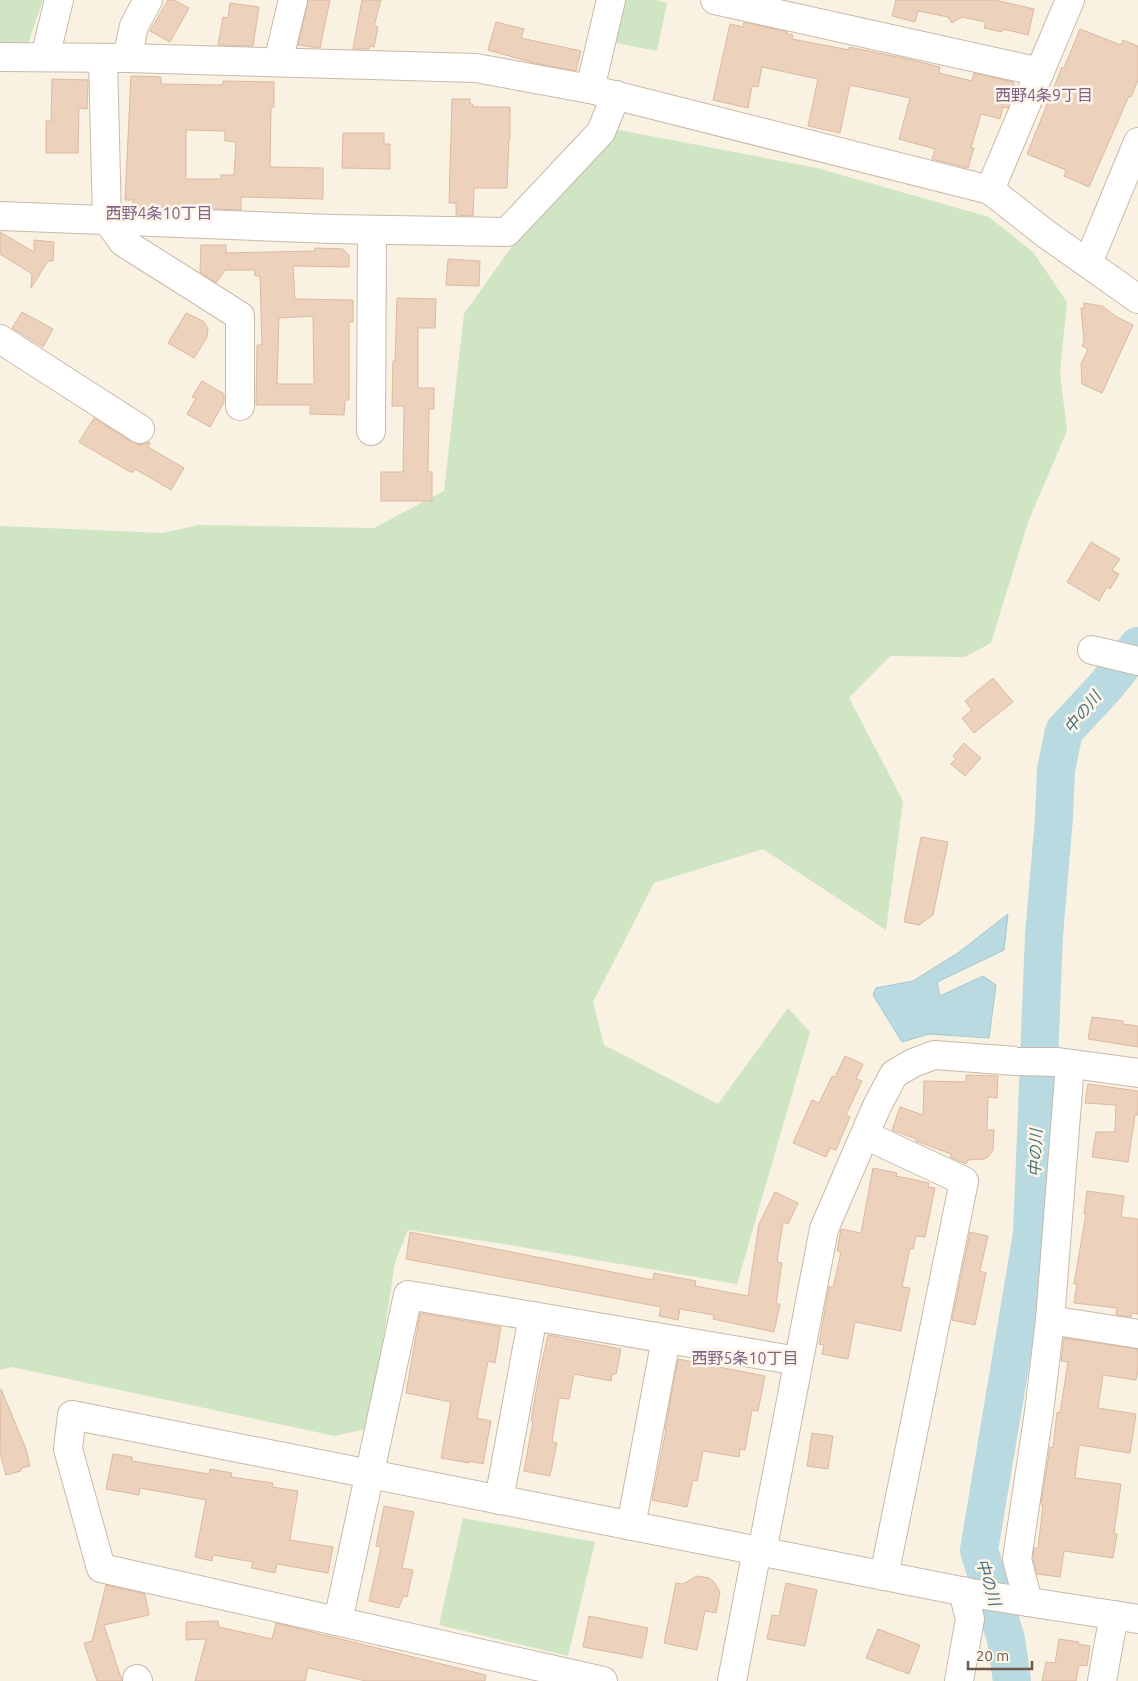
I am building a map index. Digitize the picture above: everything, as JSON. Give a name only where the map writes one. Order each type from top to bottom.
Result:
[{"type":"street","points":[[45,57],[59,0]]},
{"type":"street","points":[[148,0],[115,58],[107,220],[122,242],[240,316],[240,406]]},
{"type":"street","points":[[278,62],[293,0]]},
{"type":"street","points":[[590,88],[611,0]]},
{"type":"street","points":[[715,0],[1040,72]]},
{"type":"street","points":[[990,190],[1070,0]]},
{"type":"street","points":[[0,57],[115,58],[476,68],[590,88],[990,190],[1138,299]]},
{"type":"street","points":[[0,216],[372,230],[507,232],[601,132],[616,95]]},
{"type":"street","points":[[1088,264],[1138,142]]},
{"type":"street","points":[[371,430],[372,230]]},
{"type":"street","points":[[0,339],[140,429]]},
{"type":"street","points":[[1092,650],[1138,661]]},
{"type":"street","points":[[732,1681],[824,1229],[877,1106],[894,1074],[913,1063],[934,1055],[1064,1063],[1138,1073]]},
{"type":"street","points":[[1026,1601],[1017,1559],[1039,1412],[1050,1320],[1064,1063]]},
{"type":"street","points":[[864,1135],[964,1181],[884,1576]]},
{"type":"street","points":[[338,1621],[408,1294],[798,1361]]},
{"type":"street","points":[[499,1500],[533,1316]]},
{"type":"street","points":[[1050,1320],[1138,1334]]},
{"type":"street","points":[[631,1526],[666,1338]]},
{"type":"street","points":[[603,1681],[101,1568],[68,1449],[72,1415],[967,1592],[1126,1617],[1102,1681]]},
{"type":"street","points":[[960,1681],[970,1619],[967,1592]]},
{"type":"green space","points":[[0,0],[43,0],[27,46],[0,48]]},
{"type":"green space","points":[[621,0],[656,0],[667,3],[657,51],[611,42]]},
{"type":"green space","points":[[614,129],[817,168],[989,217],[1033,252],[1067,302],[1060,372],[1067,431],[1028,522],[991,643],[965,657],[890,656],[849,698],[903,801],[886,930],[763,849],[654,883],[593,1002],[604,1045],[718,1104],[788,1008],[810,1032],[737,1284],[504,1244],[408,1230],[395,1262],[370,1428],[335,1436],[12,1367],[0,1370],[0,526],[163,533],[199,525],[374,528],[444,491],[464,314],[524,229]]},
{"type":"green space","points":[[463,1518],[595,1542],[568,1656],[439,1625]]},
{"type":"water","points":[[1008,914],[1004,950],[937,982],[940,996],[983,976],[996,985],[989,1038],[929,1034],[902,1042],[873,995],[876,988],[913,981],[958,953]]},
{"type":"building","points":[[168,0],[174,0],[189,8],[170,42],[150,31]]},
{"type":"building","points":[[308,0],[330,0],[320,48],[298,45]]},
{"type":"building","points":[[362,0],[381,0],[374,26],[378,27],[374,47],[370,46],[369,49],[353,49]]},
{"type":"building","points":[[896,0],[995,0],[1034,9],[1028,35],[1003,29],[1002,32],[984,28],[986,22],[962,17],[952,23],[948,17],[918,11],[915,22],[892,16]]},
{"type":"building","points":[[230,3],[259,7],[253,46],[218,45],[223,17],[228,18]]},
{"type":"building","points":[[496,22],[524,29],[521,38],[581,51],[576,71],[534,63],[488,50]]},
{"type":"building","points":[[744,22],[787,32],[787,34],[793,35],[792,39],[849,50],[849,47],[908,59],[940,67],[939,73],[972,81],[974,73],[1013,82],[1015,86],[1008,108],[1003,107],[1000,119],[981,114],[971,148],[974,148],[968,168],[932,159],[935,149],[899,139],[910,98],[850,85],[840,133],[808,126],[818,79],[762,67],[758,87],[752,86],[748,108],[713,100],[730,24],[743,27]]},
{"type":"building","points":[[1080,29],[1121,45],[1123,40],[1138,46],[1138,80],[1131,97],[1129,96],[1089,187],[1064,176],[1066,170],[1027,154],[1062,67],[1064,68]]},
{"type":"building","points":[[131,76],[161,77],[161,84],[223,85],[223,81],[274,82],[274,107],[271,107],[270,167],[323,168],[323,199],[241,197],[241,210],[133,206],[133,200],[125,200]],"holes":[[[186,130],[225,131],[225,141],[236,142],[234,175],[221,175],[221,179],[186,179]]]},
{"type":"building","points":[[52,79],[88,80],[87,109],[79,108],[78,153],[46,153],[46,121],[51,121]]},
{"type":"building","points":[[452,99],[470,99],[470,104],[473,104],[473,107],[510,107],[507,188],[474,188],[473,216],[456,215],[456,203],[449,203]]},
{"type":"building","points":[[343,133],[384,133],[384,144],[390,144],[390,169],[342,168]]},
{"type":"building","points":[[0,232],[34,252],[34,240],[54,242],[53,261],[48,261],[31,288],[32,274],[0,254]]},
{"type":"building","points":[[201,245],[226,245],[226,253],[315,251],[315,248],[343,249],[349,255],[349,267],[293,266],[295,299],[353,300],[353,322],[349,322],[349,400],[345,400],[344,415],[310,414],[310,405],[256,405],[257,345],[262,345],[260,276],[255,276],[255,270],[225,270],[216,283],[200,272]],"holes":[[[313,316],[314,384],[277,384],[279,318]]]},
{"type":"building","points":[[448,259],[480,261],[479,286],[446,285]]},
{"type":"building","points":[[397,298],[436,299],[435,328],[418,328],[418,388],[434,388],[434,409],[429,409],[428,472],[432,472],[432,501],[381,501],[381,472],[403,472],[404,406],[392,406]]},
{"type":"building","points":[[1084,303],[1102,306],[1117,317],[1133,325],[1102,393],[1082,384],[1081,364],[1088,349],[1082,346],[1084,341],[1081,308],[1084,308]]},
{"type":"building","points":[[22,312],[53,329],[43,347],[12,328]]},
{"type":"building","points":[[186,313],[203,321],[208,329],[207,337],[194,358],[168,343]]},
{"type":"building","points":[[202,381],[224,394],[224,402],[210,427],[187,414],[196,398],[192,397]]},
{"type":"building","points":[[94,418],[132,442],[140,445],[149,442],[148,447],[184,468],[171,490],[135,469],[133,472],[130,472],[79,442]]},
{"type":"building","points":[[1091,542],[1120,559],[1112,570],[1119,574],[1110,589],[1107,587],[1099,601],[1067,582]]},
{"type":"building","points":[[993,678],[1013,702],[974,733],[962,718],[972,710],[965,701]]},
{"type":"building","points":[[964,743],[981,758],[965,776],[951,764],[956,758],[953,756]]},
{"type":"building","points":[[921,837],[948,842],[933,915],[919,925],[904,922]]},
{"type":"building","points":[[1092,1017],[1123,1021],[1123,1024],[1138,1026],[1138,1047],[1088,1039]]},
{"type":"building","points":[[845,1056],[863,1064],[856,1079],[862,1081],[846,1115],[850,1117],[836,1150],[830,1148],[826,1157],[793,1143],[812,1100],[819,1103],[832,1076],[835,1077]]},
{"type":"building","points":[[966,1075],[998,1076],[997,1098],[988,1097],[987,1130],[994,1130],[993,1150],[988,1157],[968,1160],[966,1164],[950,1157],[951,1154],[892,1130],[900,1107],[923,1115],[924,1081],[966,1082]]},
{"type":"building","points":[[1088,1084],[1138,1091],[1138,1115],[1135,1115],[1128,1162],[1092,1157],[1096,1132],[1115,1132],[1116,1105],[1085,1103]]},
{"type":"building","points":[[873,1168],[897,1173],[896,1176],[929,1183],[928,1187],[935,1188],[925,1237],[916,1236],[913,1249],[910,1248],[902,1287],[910,1288],[901,1331],[855,1322],[848,1359],[822,1354],[824,1345],[819,1344],[829,1286],[833,1288],[841,1252],[837,1251],[841,1229],[861,1233]]},
{"type":"building","points":[[1087,1191],[1124,1196],[1121,1217],[1138,1219],[1138,1314],[1132,1313],[1131,1317],[1116,1315],[1117,1308],[1074,1303],[1077,1284],[1074,1284],[1086,1214],[1084,1214]]},
{"type":"building","points":[[775,1192],[798,1203],[788,1224],[783,1222],[777,1262],[782,1263],[776,1304],[780,1304],[774,1332],[713,1319],[714,1315],[680,1309],[678,1320],[659,1316],[661,1307],[406,1259],[410,1232],[653,1280],[654,1273],[696,1281],[695,1286],[748,1296],[759,1224]]},
{"type":"building","points":[[970,1232],[988,1236],[980,1271],[986,1273],[975,1325],[952,1320]]},
{"type":"building","points":[[420,1313],[501,1327],[495,1363],[488,1361],[477,1418],[491,1421],[483,1464],[441,1458],[451,1402],[406,1393]]},
{"type":"building","points":[[548,1335],[621,1349],[616,1374],[612,1374],[611,1381],[574,1374],[569,1399],[559,1398],[552,1442],[557,1443],[550,1476],[524,1471],[539,1375]]},
{"type":"building","points":[[1064,1338],[1138,1349],[1138,1369],[1136,1380],[1103,1375],[1098,1408],[1136,1414],[1130,1453],[1079,1445],[1075,1478],[1121,1484],[1114,1533],[1117,1534],[1113,1558],[1064,1551],[1060,1577],[1037,1574],[1033,1558],[1034,1548],[1038,1548],[1043,1505],[1041,1504],[1050,1447],[1053,1448],[1057,1412],[1060,1413],[1068,1362],[1061,1361]]},
{"type":"building","points":[[678,1359],[765,1376],[758,1411],[752,1410],[745,1450],[740,1449],[739,1457],[703,1451],[697,1481],[693,1480],[687,1507],[652,1500]]},
{"type":"building","points":[[1,1389],[26,1449],[30,1466],[21,1468],[21,1471],[6,1475],[0,1453]]},
{"type":"building","points":[[812,1433],[833,1436],[828,1469],[807,1466]]},
{"type":"building","points":[[113,1454],[132,1457],[132,1461],[209,1474],[210,1469],[232,1473],[231,1477],[273,1483],[272,1487],[298,1491],[290,1540],[333,1547],[328,1573],[277,1564],[275,1573],[251,1568],[253,1562],[213,1555],[212,1561],[195,1557],[206,1500],[140,1488],[139,1495],[106,1489]]},
{"type":"building","points":[[384,1506],[414,1512],[402,1568],[413,1570],[407,1597],[403,1596],[399,1608],[369,1601],[381,1547],[376,1546]]},
{"type":"building","points":[[697,1576],[709,1578],[720,1592],[716,1613],[705,1611],[697,1650],[664,1643],[676,1583],[683,1584]]},
{"type":"building","points":[[786,1583],[817,1590],[805,1646],[767,1639],[772,1615],[779,1616]]},
{"type":"building","points":[[106,1585],[145,1594],[149,1615],[104,1625],[122,1681],[97,1681],[84,1643],[92,1641]]},
{"type":"building","points":[[589,1616],[648,1628],[642,1658],[583,1647]]},
{"type":"building","points":[[218,1621],[219,1627],[272,1639],[276,1623],[486,1675],[485,1681],[366,1681],[308,1668],[305,1681],[195,1681],[206,1639],[186,1640],[186,1622]]},
{"type":"building","points":[[878,1629],[920,1645],[909,1674],[866,1658]]},
{"type":"building","points":[[1059,1639],[1090,1646],[1087,1666],[1079,1665],[1076,1681],[1042,1681],[1046,1662],[1055,1663]]},
{"type":"waterway","name":"中の川","points":[[1012,1681],[1006,1639],[979,1550],[1032,1234],[1044,935],[1056,770],[1064,731],[1105,687],[1138,646]]},
{"type":"district","name":"西野4条9丁目","points":[[1044,95]]},
{"type":"district","name":"西野4条10丁目","points":[[159,213]]},
{"type":"district","name":"西野5条10丁目","points":[[745,1358]]}]
